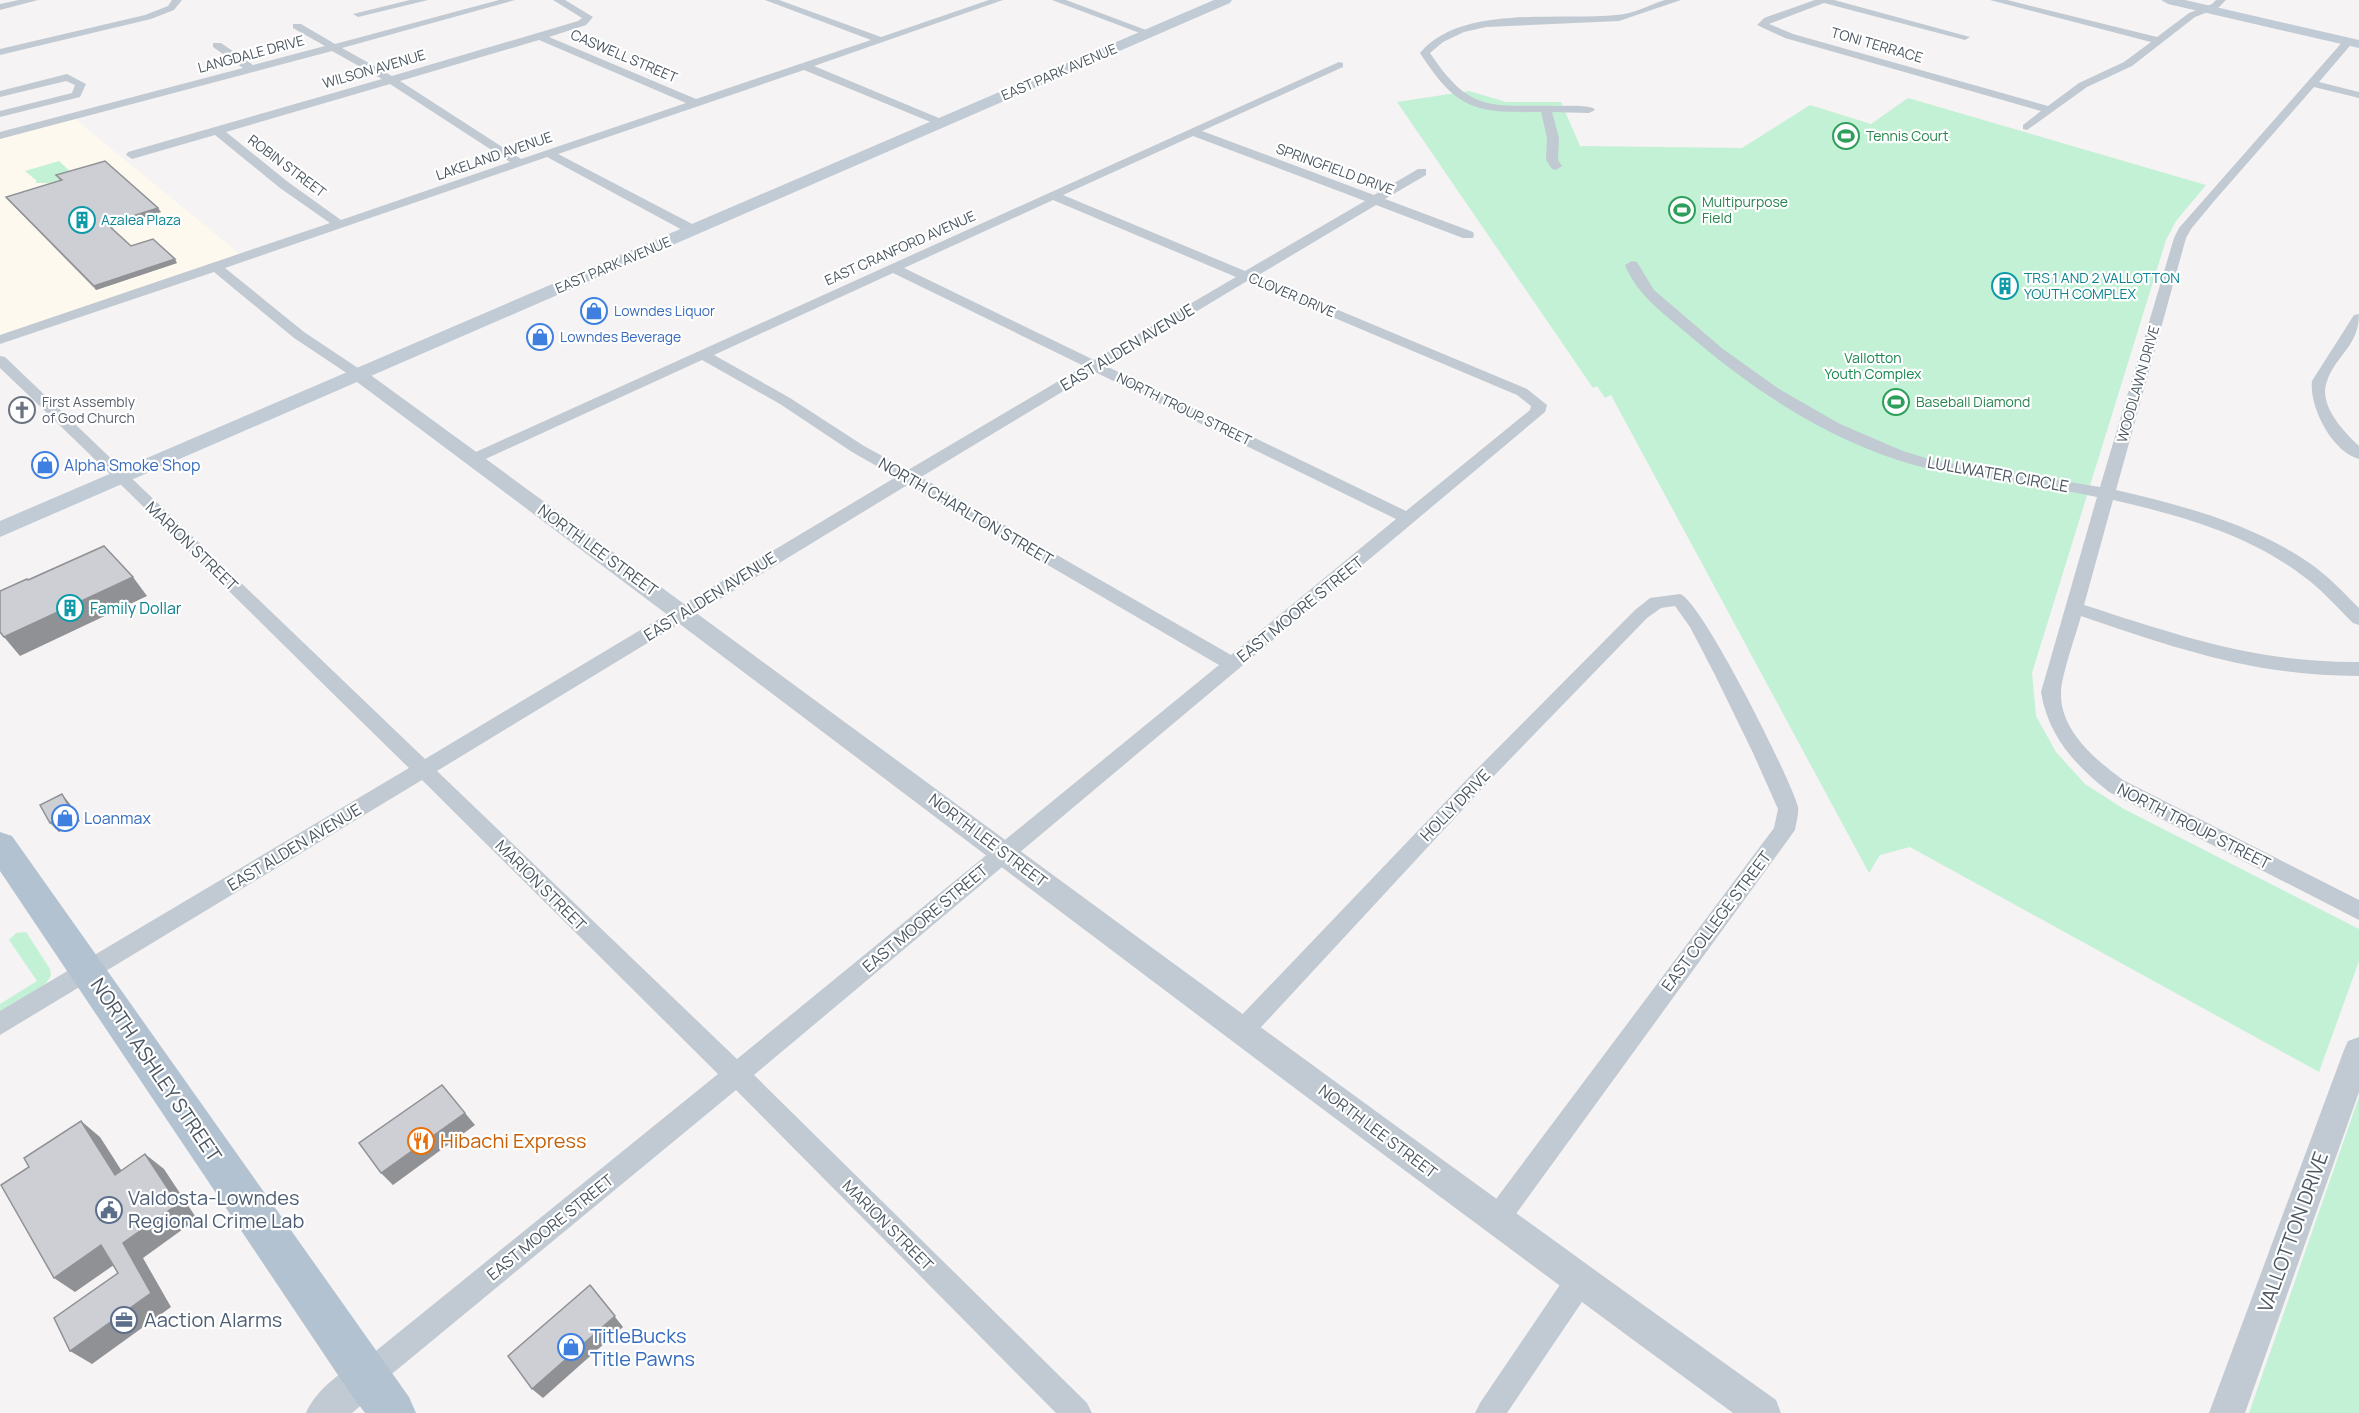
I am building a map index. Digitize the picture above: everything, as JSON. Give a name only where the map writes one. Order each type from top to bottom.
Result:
[{"type":"main road","name":"EAST PARK AVENUE","points":[[0,530],[1226,0]]},
{"type":"main road","points":[[2168,0],[2354,42]]},
{"type":"main road","name":"NORTH ASHLEY STREET","points":[[0,845],[393,1413]]},
{"type":"street","points":[[0,7],[33,0]]},
{"type":"street","points":[[0,52],[148,17],[171,8],[177,0]]},
{"type":"street","points":[[477,0],[488,6]]},
{"type":"street","name":"LANGDALE DRIVE","points":[[0,136],[510,0]]},
{"type":"street","name":"WILSON AVENUE","points":[[132,155],[540,37],[582,23],[588,17],[558,0]]},
{"type":"street","points":[[770,0],[881,40]]},
{"type":"street","name":"LAKELAND AVENUE","points":[[0,340],[998,0]]},
{"type":"street","points":[[1057,0],[1149,33]]},
{"type":"street","points":[[1589,110],[1483,107],[1461,99],[1425,53],[1431,45],[1458,30],[1484,24],[1621,18],[1676,0]]},
{"type":"street","points":[[1824,0],[1965,38]]},
{"type":"street","name":"TONI TERRACE","points":[[1824,0],[1768,20],[1762,25],[1789,36],[2049,110]]},
{"type":"street","points":[[1995,0],[2160,41]]},
{"type":"street","points":[[2026,127],[2083,85],[2128,64],[2192,15],[2221,0]]},
{"type":"street","points":[[297,26],[390,80],[519,163]]},
{"type":"street","name":"CASWELL STREET","points":[[540,37],[696,103]]},
{"type":"street","name":"WOODLAWN DRIVE","points":[[2075,608],[2174,256],[2185,228],[2312,83],[2354,42]]},
{"type":"street","points":[[217,45],[251,69]]},
{"type":"street","name":"EAST CRANFORD AVENUE","points":[[473,459],[1339,65]]},
{"type":"street","points":[[805,66],[942,123]]},
{"type":"street","points":[[0,94],[67,77],[81,84],[76,95],[0,114]]},
{"type":"street","points":[[2312,83],[2359,95]]},
{"type":"street","points":[[1546,109],[1552,138],[1552,160],[1556,166]]},
{"type":"street","name":"ROBIN STREET","points":[[218,131],[284,184],[339,224]]},
{"type":"street","name":"SPRINGFIELD DRIVE","points":[[1193,132],[1468,235]]},
{"type":"street","points":[[548,153],[693,230]]},
{"type":"street","name":"EAST ALDEN AVENUE","points":[[0,1024],[731,582],[1422,171]]},
{"type":"street","name":"CLOVER DRIVE","points":[[1053,195],[1530,396]]},
{"type":"street","name":"LULLWATER CIRCLE","points":[[1632,265],[1634,274],[1643,286],[1706,343],[1756,381],[1845,431],[1883,449],[1929,464],[2107,493],[2249,536],[2309,572],[2359,619]]},
{"type":"street","name":"NORTH LEE STREET","points":[[215,266],[299,335],[358,375],[683,613],[1496,1220],[1762,1413]]},
{"type":"street","name":"NORTH TROUP STREET","points":[[893,268],[1409,519]]},
{"type":"street","points":[[2359,318],[2319,381],[2317,388],[2319,403],[2331,425],[2359,454]]},
{"type":"street","name":"NORTH CHARLTON STREET","points":[[702,354],[785,401],[858,449],[1233,664]]},
{"type":"street","name":"MARION STREET","points":[[0,360],[771,1107],[1077,1413]]},
{"type":"street","name":"EAST MOORE STREET","points":[[324,1413],[1537,412],[1539,405],[1530,396]]},
{"type":"street","name":"HOLLY DRIVE","points":[[1243,1030],[1481,777],[1641,614],[1656,602],[1680,600]]},
{"type":"street","name":"EAST COLLEGE STREET","points":[[1496,1220],[1704,936],[1785,830],[1788,809],[1763,753],[1698,625],[1680,600]]},
{"type":"street","points":[[2075,608],[2206,651],[2261,664],[2305,669],[2359,669]]},
{"type":"street","name":"NORTH TROUP STREET","points":[[2075,608],[2051,693],[2056,720],[2075,750],[2092,768],[2116,786],[2359,910]]},
{"type":"street","name":"VALLOTTON DRIVE","points":[[2227,1413],[2359,1050]]},
{"type":"street","points":[[1490,1413],[1580,1280]]},
{"type":"shaded area","points":[[74,118],[241,255],[0,336],[0,138]]},
{"type":"green space","name":"Vallotton Youth Complex","points":[[1469,91],[1506,102],[1561,102],[1580,146],[1742,148],[1810,105],[1871,124],[1908,98],[2206,185],[2176,221],[2166,240],[2032,673],[2036,716],[2056,752],[2085,784],[2124,809],[2359,929],[2359,961],[2319,1072],[1910,847],[1880,855],[1869,873],[1611,395],[1605,398],[1597,386],[1593,388],[1397,102]]},
{"type":"green space","points":[[59,161],[74,175],[50,183],[35,183],[37,181],[25,171]]},
{"type":"green space","points":[[26,932],[50,969],[51,976],[43,987],[0,1013],[0,1004],[37,981],[9,940],[16,933]]},
{"type":"green space","points":[[2359,1097],[2359,1413],[2249,1413]]},
{"type":"building","name":"Azalea Plaza","points":[[105,161],[158,208],[107,224],[131,246],[153,239],[175,259],[94,286],[6,197],[62,180],[56,175]]},
{"type":"building","points":[[104,546],[133,577],[4,637],[0,632],[0,591]]},
{"type":"building","points":[[62,794],[72,812],[50,823],[40,805]]},
{"type":"building","points":[[442,1085],[465,1113],[381,1173],[359,1143]]},
{"type":"building","points":[[81,1121],[115,1175],[145,1154],[178,1204],[123,1243],[151,1293],[70,1351],[54,1318],[118,1273],[101,1245],[54,1278],[1,1185],[29,1167],[24,1158]]},
{"type":"building","name":"TitleBucks Title Pawns","points":[[590,1285],[615,1316],[532,1389],[508,1356]]},
{"type":"place","name":"Tennis Court","points":[[1846,136]]},
{"type":"place","name":"Multipurpose Field","points":[[1682,210]]},
{"type":"place","name":"Azalea Plaza","points":[[82,220]]},
{"type":"place","name":"TRS 1 AND 2 VALLOTTON YOUTH COMPLEX","points":[[2005,286]]},
{"type":"place","name":"Lowndes Liquor","points":[[594,311]]},
{"type":"place","name":"Lowndes Beverage","points":[[540,337]]},
{"type":"place","name":"Baseball Diamond","points":[[1896,402]]},
{"type":"place","name":"First Assembly of God Church","points":[[22,410]]},
{"type":"place","name":"Alpha Smoke Shop","points":[[45,465]]},
{"type":"place","name":"Family Dollar","points":[[70,608]]},
{"type":"place","name":"Loanmax","points":[[65,818]]},
{"type":"place","name":"Hibachi Express","points":[[421,1141]]},
{"type":"place","name":"Valdosta-Lowndes Regional Crime Lab","points":[[109,1210]]},
{"type":"place","name":"Aaction Alarms","points":[[124,1320]]},
{"type":"place","name":"TitleBucks Title Pawns","points":[[571,1347]]}]
